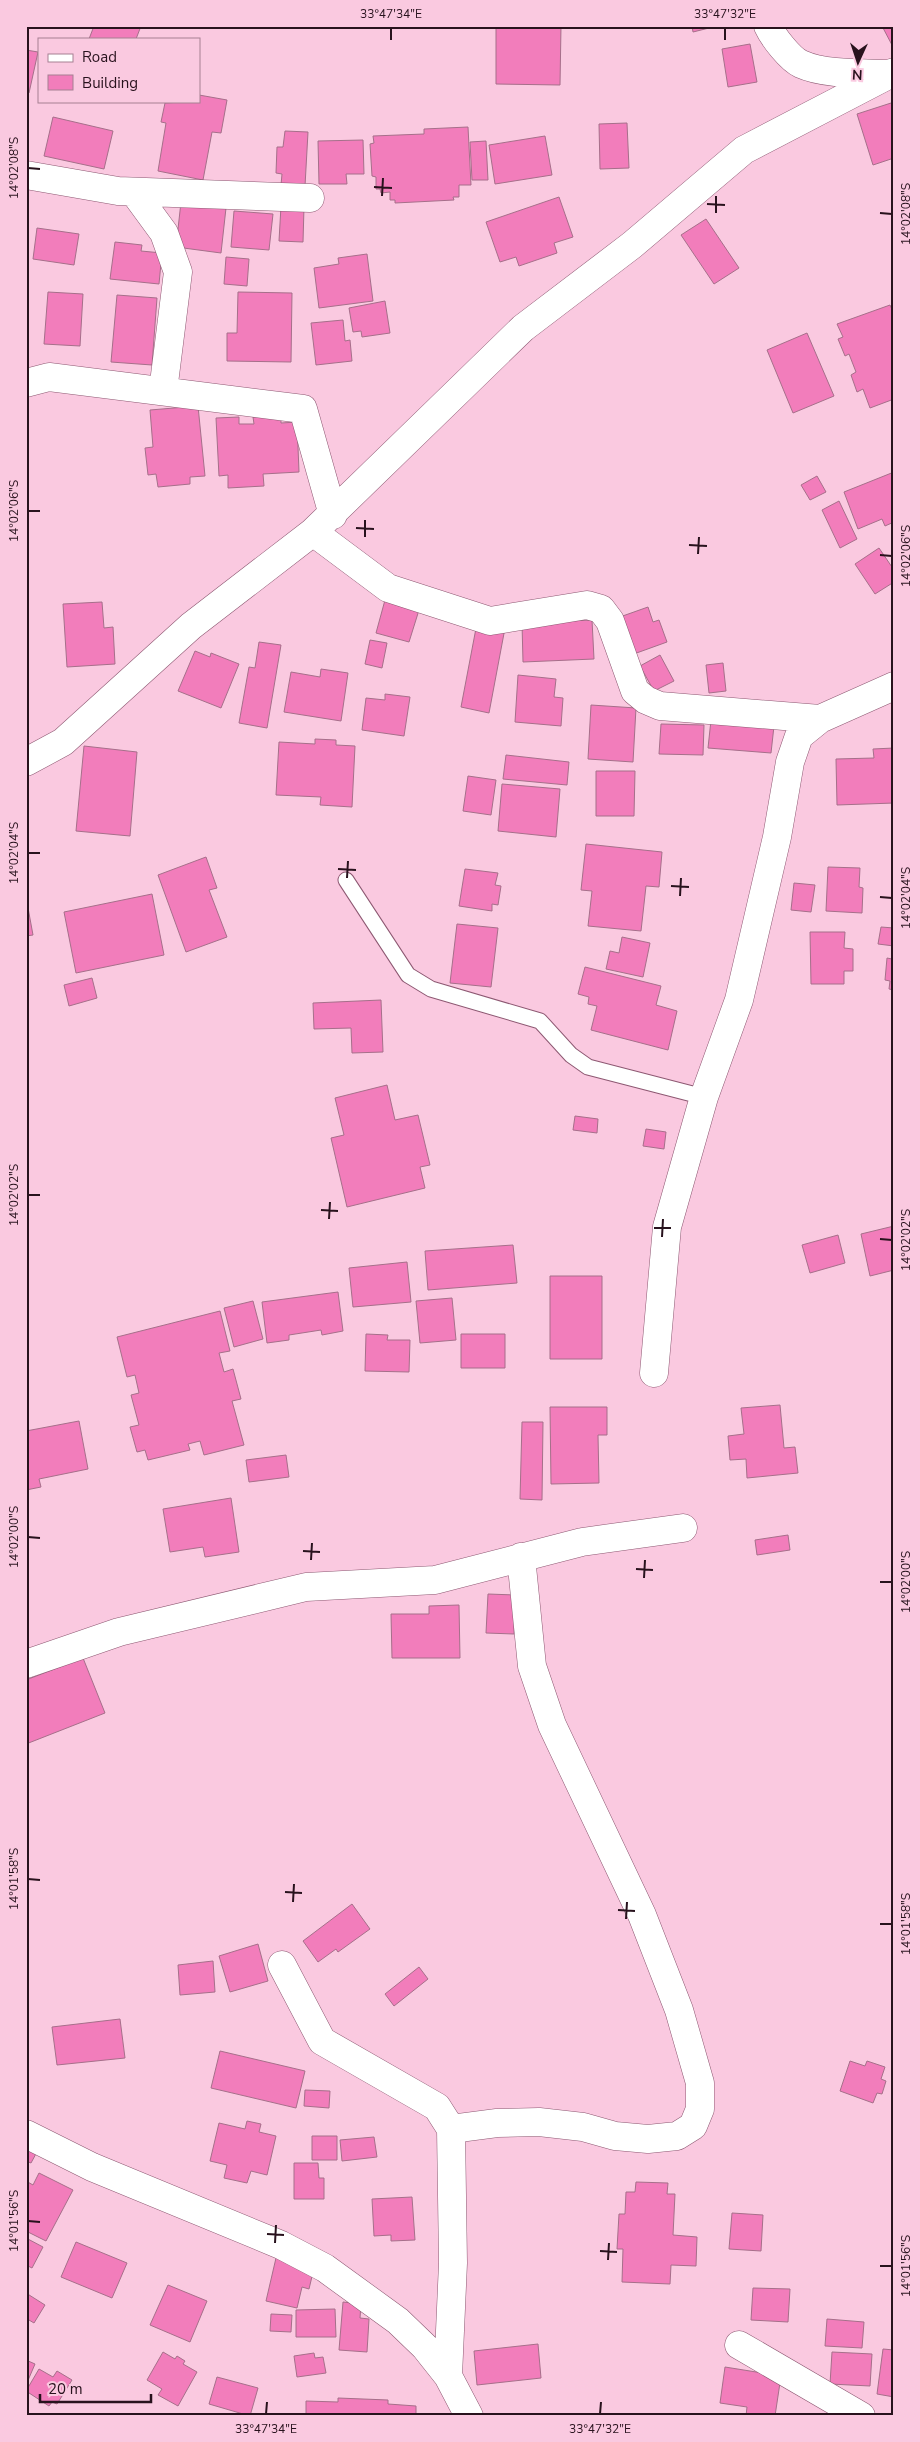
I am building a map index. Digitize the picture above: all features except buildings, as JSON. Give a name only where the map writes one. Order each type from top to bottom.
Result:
[{"type":"street","points":[[768,26],[773,37],[800,64],[834,71],[892,73]]},
{"type":"street","points":[[26,762],[63,742],[191,626],[323,523],[523,328],[632,245],[744,150],[892,73]]},
{"type":"street","points":[[26,175],[134,192],[310,198]]},
{"type":"street","points":[[134,192],[164,233],[178,272],[164,391]]},
{"type":"street","points":[[26,383],[49,378],[303,409],[323,523],[388,588],[490,621],[587,605],[600,609],[610,620],[635,692],[646,700],[660,706],[820,719]]},
{"type":"street","points":[[654,1374],[667,1227],[704,1096],[739,1000],[777,838],[790,762],[800,736],[820,719],[894,686]]},
{"type":"street","points":[[26,1664],[120,1632],[306,1587],[435,1580],[582,1542],[683,1528]]},
{"type":"street","points":[[451,2130],[496,2123],[539,2122],[583,2127],[616,2136],[648,2139],[677,2136],[693,2126],[700,2109],[700,2083],[679,2010],[642,1915],[552,1725],[532,1666],[521,1557]]},
{"type":"street","points":[[282,1965],[322,2041],[437,2107],[451,2130],[453,2263],[448,2376]]},
{"type":"street","points":[[26,2134],[92,2167],[281,2245],[325,2268],[398,2321],[425,2347],[448,2376],[469,2416]]},
{"type":"street","points":[[739,2345],[861,2416]]},
{"type":"lane","points":[[346,880],[408,975],[431,989],[540,1021],[570,1055],[588,1067],[704,1096]]}]
